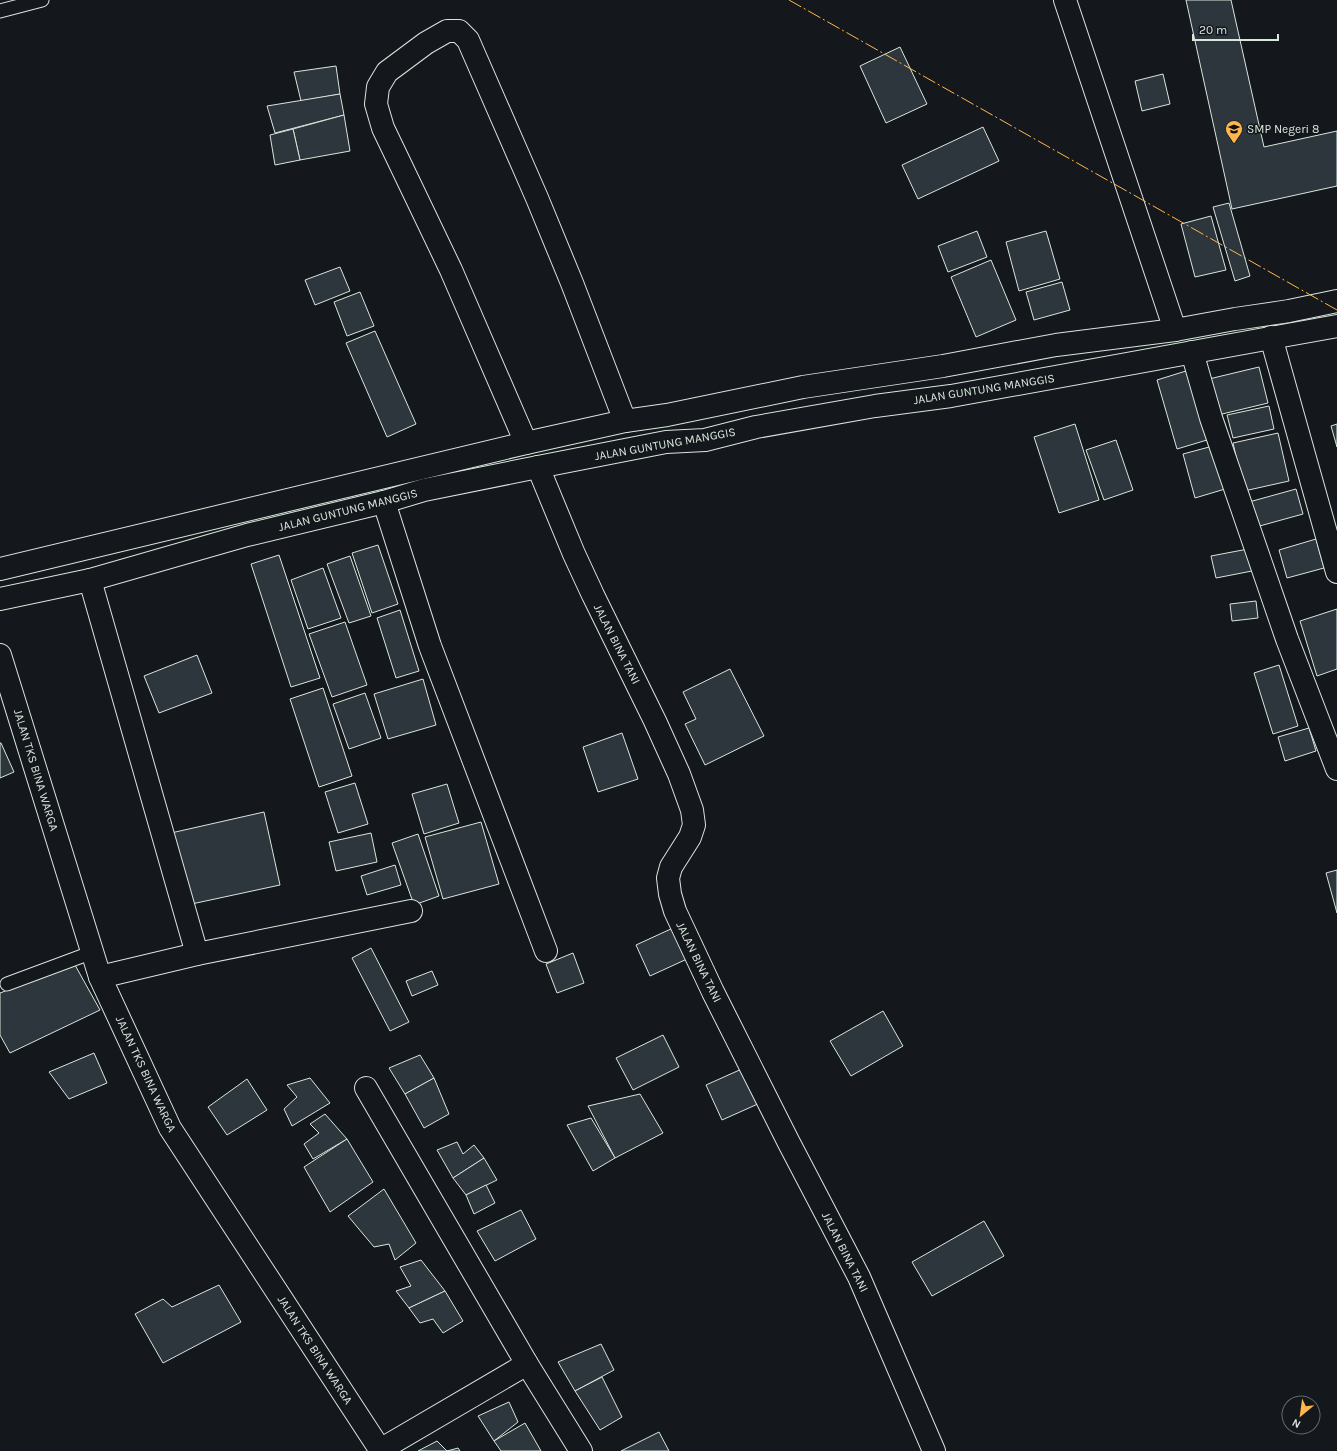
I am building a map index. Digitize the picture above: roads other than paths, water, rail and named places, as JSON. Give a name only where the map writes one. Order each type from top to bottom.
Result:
[{"type":"street","points":[[1065,0],[1175,330]]},
{"type":"street","points":[[526,443],[451,270],[383,128],[376,104],[378,87],[387,72],[426,43],[447,31],[459,30],[468,40],[548,226],[625,420]]},
{"type":"street","name":"JALAN GUNTUNG MANGGIS","points":[[0,569],[625,420],[667,415],[705,406],[804,387],[943,366],[1063,344],[1175,330],[1289,311],[1337,301]]},
{"type":"street","name":"JALAN GUNTUNG MANGGIS","points":[[0,599],[90,580],[247,535],[384,502],[424,490],[666,442],[704,440],[756,427],[854,410],[951,396],[1337,326]]},
{"type":"street","points":[[1271,337],[1337,572]]},
{"type":"street","points":[[1192,352],[1210,418],[1287,639],[1337,769]]},
{"type":"street","name":"JALAN BINA TANI","points":[[538,467],[592,595],[655,721],[679,774],[692,810],[694,825],[690,837],[671,867],[668,878],[670,894],[675,912],[713,992],[788,1141],[859,1277],[934,1451]]},
{"type":"street","points":[[384,502],[430,646],[546,951]]},
{"type":"street","points":[[90,580],[197,954]]},
{"type":"street","name":"JALAN TKS BINA WARGA","points":[[0,656],[100,977],[170,1128],[381,1451]]},
{"type":"street","points":[[100,977],[197,954],[412,911]]},
{"type":"street","points":[[366,1088],[527,1364],[581,1451]]},
{"type":"street","points":[[381,1451],[527,1364]]},
{"type":"lane","points":[[0,11],[42,0]]},
{"type":"lane","points":[[7,984],[93,952]]},
{"type":"place","name":"SMP Negeri 8","points":[[1234,144]]}]
